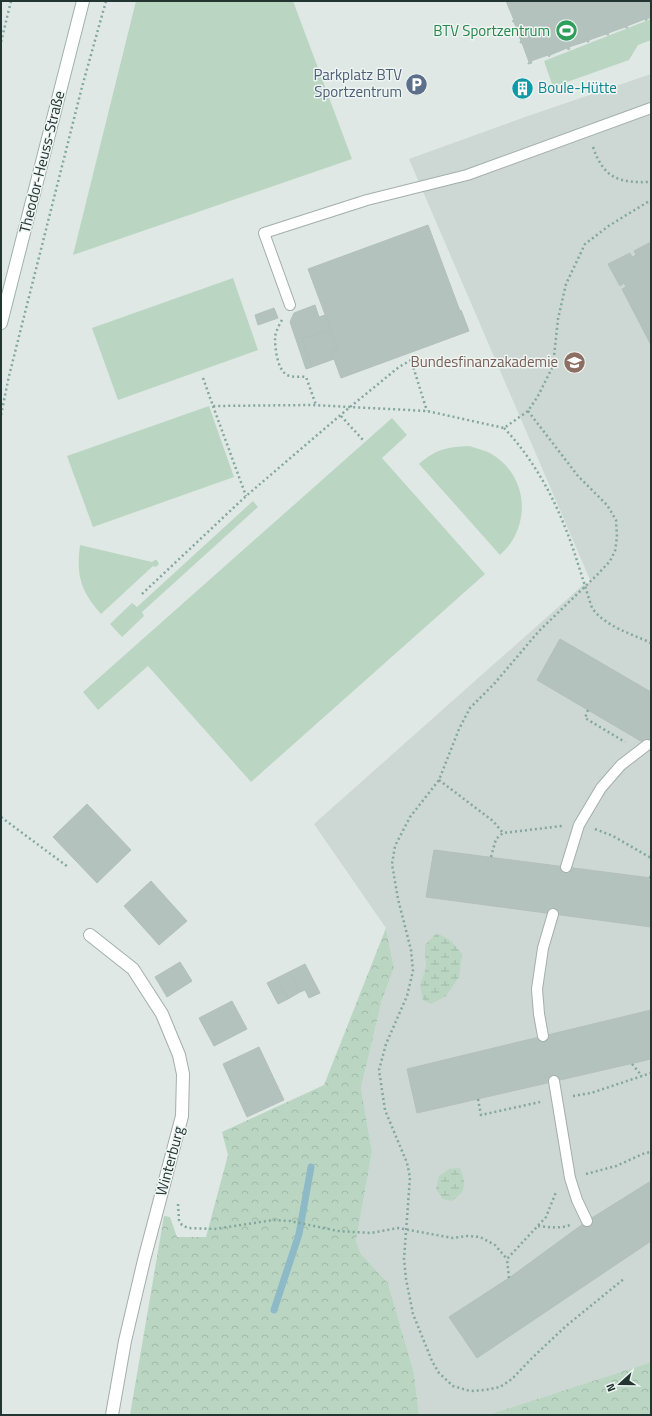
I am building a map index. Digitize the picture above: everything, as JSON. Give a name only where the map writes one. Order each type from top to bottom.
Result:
[{"type":"street","name":"Theodor-Heuss-Straße","points":[[1,323],[83,1]]},
{"type":"street","name":"Winterburg","points":[[90,935],[134,969],[162,1014],[179,1055],[183,1074],[182,1116],[164,1180],[125,1341],[112,1415]]},
{"type":"lane","points":[[290,305],[264,233],[367,200],[467,174],[651,108]]},
{"type":"lane","points":[[566,867],[579,825],[601,788],[621,765],[643,748]]},
{"type":"lane","points":[[543,1036],[537,989],[543,948],[553,914]]},
{"type":"lane","points":[[554,1081],[570,1178],[577,1200],[586,1219]]},
{"type":"path","points":[[1,42],[11,1]]},
{"type":"path","points":[[1,415],[9,376],[82,87],[106,1]]},
{"type":"path","points":[[602,166],[609,174],[631,183],[651,182]]},
{"type":"path","points":[[504,428],[528,411],[538,396],[553,366],[558,319],[566,284],[585,244],[610,225],[651,200]]},
{"type":"path","points":[[290,305],[275,336],[276,350],[280,366],[282,371],[288,376],[306,377],[316,405]]},
{"type":"path","points":[[142,594],[246,496],[350,407],[399,367],[411,360],[427,411]]},
{"type":"path","points":[[203,378],[246,496]]},
{"type":"path","points":[[213,406],[316,405],[427,411],[504,428],[520,445],[533,464],[551,497],[568,535],[592,608],[598,617],[606,623],[651,643]]},
{"type":"path","points":[[528,411],[578,476],[607,505],[616,520],[617,537],[615,551],[606,566],[540,631],[494,684],[470,708],[459,729],[439,780],[410,817],[395,846],[392,864],[398,899],[411,950],[413,971],[407,996],[386,1044],[379,1070],[385,1110],[407,1162],[410,1177],[404,1259],[406,1279],[413,1314],[432,1361],[439,1373],[452,1386],[470,1391],[500,1387],[512,1379],[566,1326],[625,1278]]},
{"type":"path","points":[[341,416],[363,440]]},
{"type":"path","points":[[588,710],[585,718],[643,748]]},
{"type":"path","points":[[439,780],[493,821],[503,833]]},
{"type":"path","points":[[1,816],[68,867]]},
{"type":"path","points":[[491,857],[496,839],[503,833],[552,826],[579,825]]},
{"type":"path","points":[[613,836],[651,858]]},
{"type":"path","points":[[632,1064],[642,1076]]},
{"type":"path","points":[[591,1093],[651,1073]]},
{"type":"path","points":[[478,1099],[481,1115],[557,1099]]},
{"type":"path","points":[[508,1278],[508,1259],[546,1218],[561,1182],[570,1178],[616,1166],[645,1153],[651,1152]]},
{"type":"path","points":[[164,1180],[171,1183],[176,1192],[179,1220],[182,1225],[188,1228],[215,1229],[272,1220],[290,1221],[338,1231],[371,1233],[398,1228],[453,1238],[467,1236],[480,1237],[495,1245],[508,1259]]},
{"type":"path","points":[[538,1226],[552,1228],[565,1227],[586,1219]]},
{"type":"shaded area","points":[[651,74],[651,1362],[488,1415],[419,1415],[414,1373],[388,1283],[361,1254],[356,1241],[372,1152],[361,1088],[382,1000],[394,968],[386,928],[314,824],[583,585],[591,582],[409,159]]},
{"type":"green space","points":[[136,1],[293,1],[352,159],[73,255]]},
{"type":"green space","points":[[651,19],[651,40],[638,45],[629,60],[553,87],[544,61]]},
{"type":"green space","points":[[233,278],[258,350],[118,400],[92,328]]},
{"type":"green space","points":[[209,406],[234,477],[93,527],[67,456]]},
{"type":"green space","points":[[392,418],[407,435],[382,458],[485,574],[251,782],[148,666],[98,710],[83,692]]},
{"type":"green space","points":[[469,446],[490,453],[501,461],[510,470],[520,492],[522,504],[518,529],[511,543],[500,555],[419,464],[436,452],[454,447]]},
{"type":"green space","points":[[253,501],[258,507],[142,612],[144,616],[122,637],[110,624],[132,603],[137,607]]},
{"type":"green space","points":[[80,545],[152,562],[157,560],[159,564],[156,567],[153,566],[101,614],[89,598],[82,582],[79,566]]},
{"type":"green space","points":[[386,928],[394,968],[382,1000],[361,1088],[372,1152],[356,1241],[361,1254],[388,1283],[414,1373],[419,1415],[130,1415],[164,1216],[170,1217],[177,1237],[206,1237],[228,1155],[222,1132],[324,1085]]},
{"type":"green space","points":[[437,933],[451,941],[462,954],[459,977],[446,996],[431,1004],[423,1000],[420,985],[426,968],[425,945]]},
{"type":"green space","points":[[460,1168],[464,1183],[463,1190],[452,1201],[443,1199],[436,1189],[439,1176],[449,1169]]},
{"type":"green space","points":[[651,1362],[651,1415],[488,1415]]},
{"type":"building","name":"BTV Sportzentrum","points":[[506,1],[651,1],[651,17],[646,21],[645,19],[627,26],[628,28],[625,27],[608,33],[609,35],[606,34],[589,40],[589,42],[587,41],[569,47],[570,49],[568,50],[567,48],[550,55],[549,57],[548,55],[531,61],[532,63],[528,64],[529,62],[522,43],[520,43],[521,41],[514,22],[512,21],[514,20]]},
{"type":"building","name":"Boule-Hütte","points":[[528,79],[532,92],[519,97],[514,84]]},
{"type":"building","points":[[428,225],[469,331],[341,378],[331,351],[338,349],[308,269]]},
{"type":"building","points":[[651,242],[651,345],[622,289],[626,287],[624,283],[620,286],[608,264],[630,253],[632,257],[636,255],[634,251]]},
{"type":"building","points":[[315,305],[319,317],[325,315],[332,333],[326,335],[325,331],[302,339],[312,367],[306,369],[290,322],[294,313]]},
{"type":"building","points":[[274,308],[278,318],[258,325],[255,315]]},
{"type":"building","points":[[325,331],[326,335],[332,333],[338,349],[331,351],[334,359],[312,367],[302,339]]},
{"type":"building","points":[[560,639],[651,692],[651,747],[537,680]]},
{"type":"building","points":[[87,804],[131,850],[97,883],[53,837]]},
{"type":"building","points":[[434,850],[651,878],[651,927],[426,897]]},
{"type":"building","points":[[151,881],[187,921],[159,945],[124,906]]},
{"type":"building","points":[[180,962],[192,981],[167,997],[155,977]]},
{"type":"building","points":[[305,964],[320,993],[309,998],[305,990],[300,992],[289,972]]},
{"type":"building","points":[[289,972],[300,992],[288,999],[277,978]]},
{"type":"building","points":[[277,978],[288,999],[278,1004],[267,983]]},
{"type":"building","points":[[232,1001],[247,1029],[214,1046],[199,1018]]},
{"type":"building","points":[[651,1010],[651,1059],[417,1113],[407,1069]]},
{"type":"building","points":[[259,1047],[284,1100],[247,1117],[223,1064]]},
{"type":"building","points":[[651,1181],[651,1241],[477,1358],[449,1317],[509,1278],[587,1221]]},
{"type":"waterway","points":[[274,1310],[299,1234],[311,1167]]},
{"type":"place","name":"BTV Sportzentrum","points":[[566,31]]},
{"type":"place","name":"Parkplatz BTV Sportzentrum","points":[[417,84]]},
{"type":"place","name":"Boule-Hütte","points":[[523,88]]},
{"type":"place","name":"Bundesfinanzakademie","points":[[574,362]]}]
